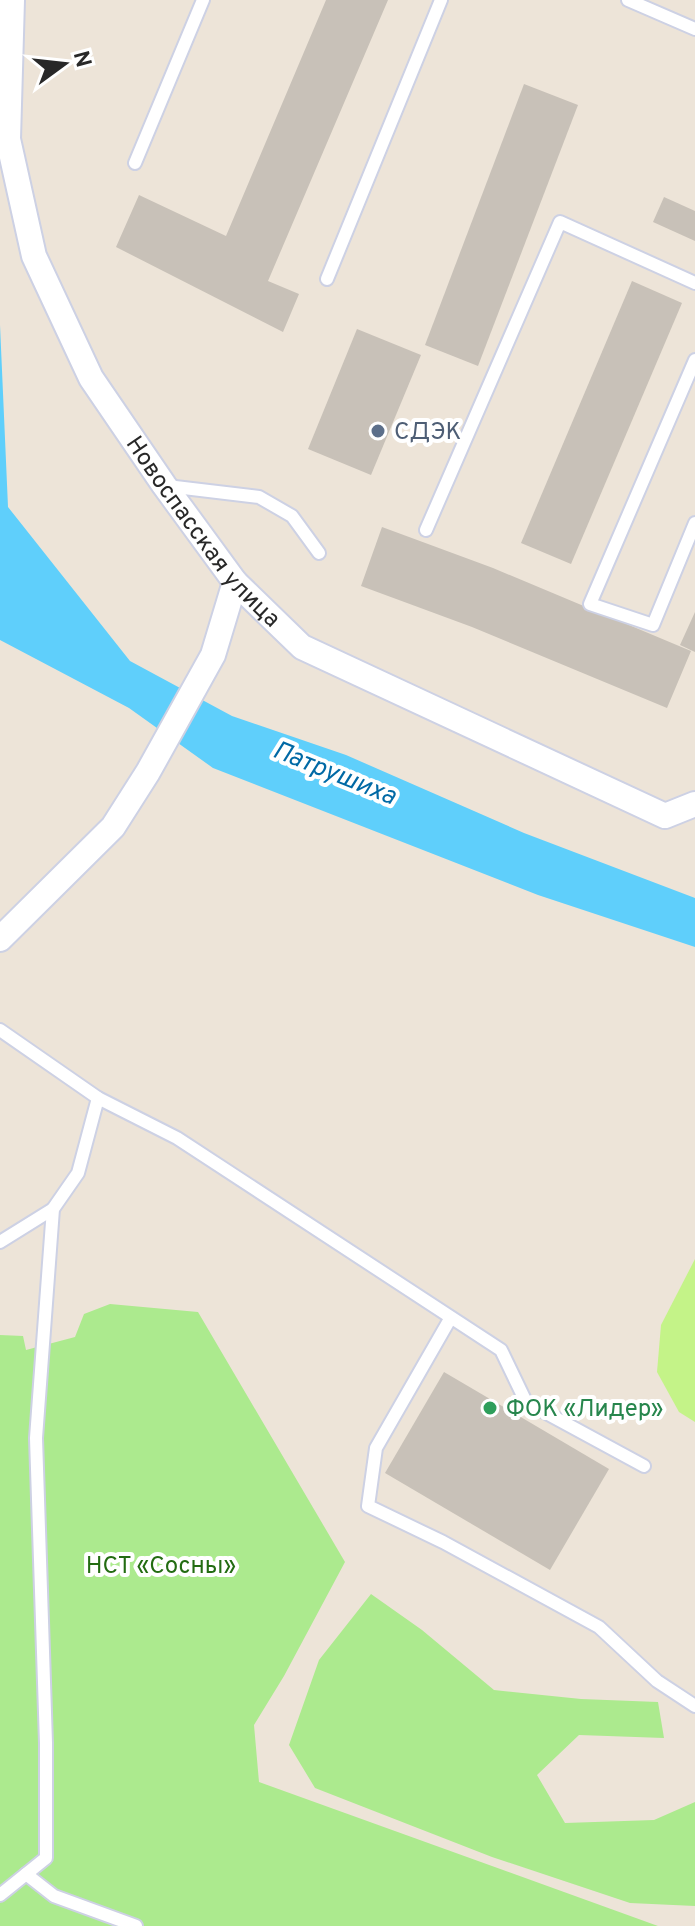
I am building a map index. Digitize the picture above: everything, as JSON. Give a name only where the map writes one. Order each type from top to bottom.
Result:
[{"type":"street","name":"Новоспасская улица","points":[[12,0],[8,139],[34,256],[91,378],[235,582],[302,647],[665,816],[695,804]]},
{"type":"street","points":[[0,939],[113,827],[148,772],[213,655],[235,582]]},
{"type":"lane","points":[[135,163],[203,0]]},
{"type":"lane","points":[[327,279],[441,0]]},
{"type":"lane","points":[[628,0],[695,29]]},
{"type":"lane","points":[[426,530],[560,222],[695,283]]},
{"type":"lane","points":[[695,360],[590,604],[653,625],[695,523]]},
{"type":"lane","points":[[164,485],[259,497],[292,516],[319,553]]},
{"type":"lane","points":[[0,1030],[98,1098],[177,1138],[501,1350],[526,1402],[644,1466]]},
{"type":"lane","points":[[0,1242],[53,1209],[78,1173],[98,1098]]},
{"type":"lane","points":[[0,1895],[46,1858],[46,1743],[36,1438],[53,1209]]},
{"type":"lane","points":[[450,1319],[376,1448],[368,1506],[443,1542],[599,1627],[657,1681],[695,1706]]},
{"type":"lane","points":[[26,1874],[54,1896],[136,1926]]},
{"type":"green space","points":[[695,1259],[695,1422],[679,1412],[657,1372],[661,1325]]},
{"type":"green space","name":"НСТ «Сосны»","points":[[110,1304],[198,1312],[345,1562],[254,1725],[259,1782],[658,1926],[0,1926],[0,1335],[23,1336],[26,1350],[75,1337],[84,1314]]},
{"type":"green space","points":[[371,1594],[422,1630],[494,1690],[581,1699],[658,1702],[664,1738],[579,1735],[537,1775],[565,1823],[654,1820],[695,1802],[695,1906],[630,1903],[492,1857],[315,1788],[289,1745],[319,1660]]},
{"type":"water","name":"Патрушиха","points":[[0,325],[8,507],[130,661],[232,716],[346,755],[524,833],[695,898],[695,947],[538,895],[213,768],[129,708],[0,640]]},
{"type":"building","points":[[326,0],[388,0],[268,281],[299,294],[283,332],[116,247],[139,195],[226,236]]},
{"type":"building","points":[[524,84],[578,105],[478,366],[425,345]]},
{"type":"building","points":[[664,197],[695,211],[695,241],[653,222]]},
{"type":"building","points":[[632,281],[682,303],[571,564],[521,543]]},
{"type":"building","points":[[357,329],[421,355],[371,475],[308,449]]},
{"type":"building","points":[[382,527],[493,568],[691,651],[667,708],[472,627],[361,586]]},
{"type":"building","points":[[695,612],[695,652],[680,645]]},
{"type":"building","points":[[444,1372],[609,1469],[550,1570],[385,1473]]},
{"type":"place","name":"СДЭК","points":[[378,431]]},
{"type":"place","name":"ФОК «Лидер»","points":[[490,1408]]}]
